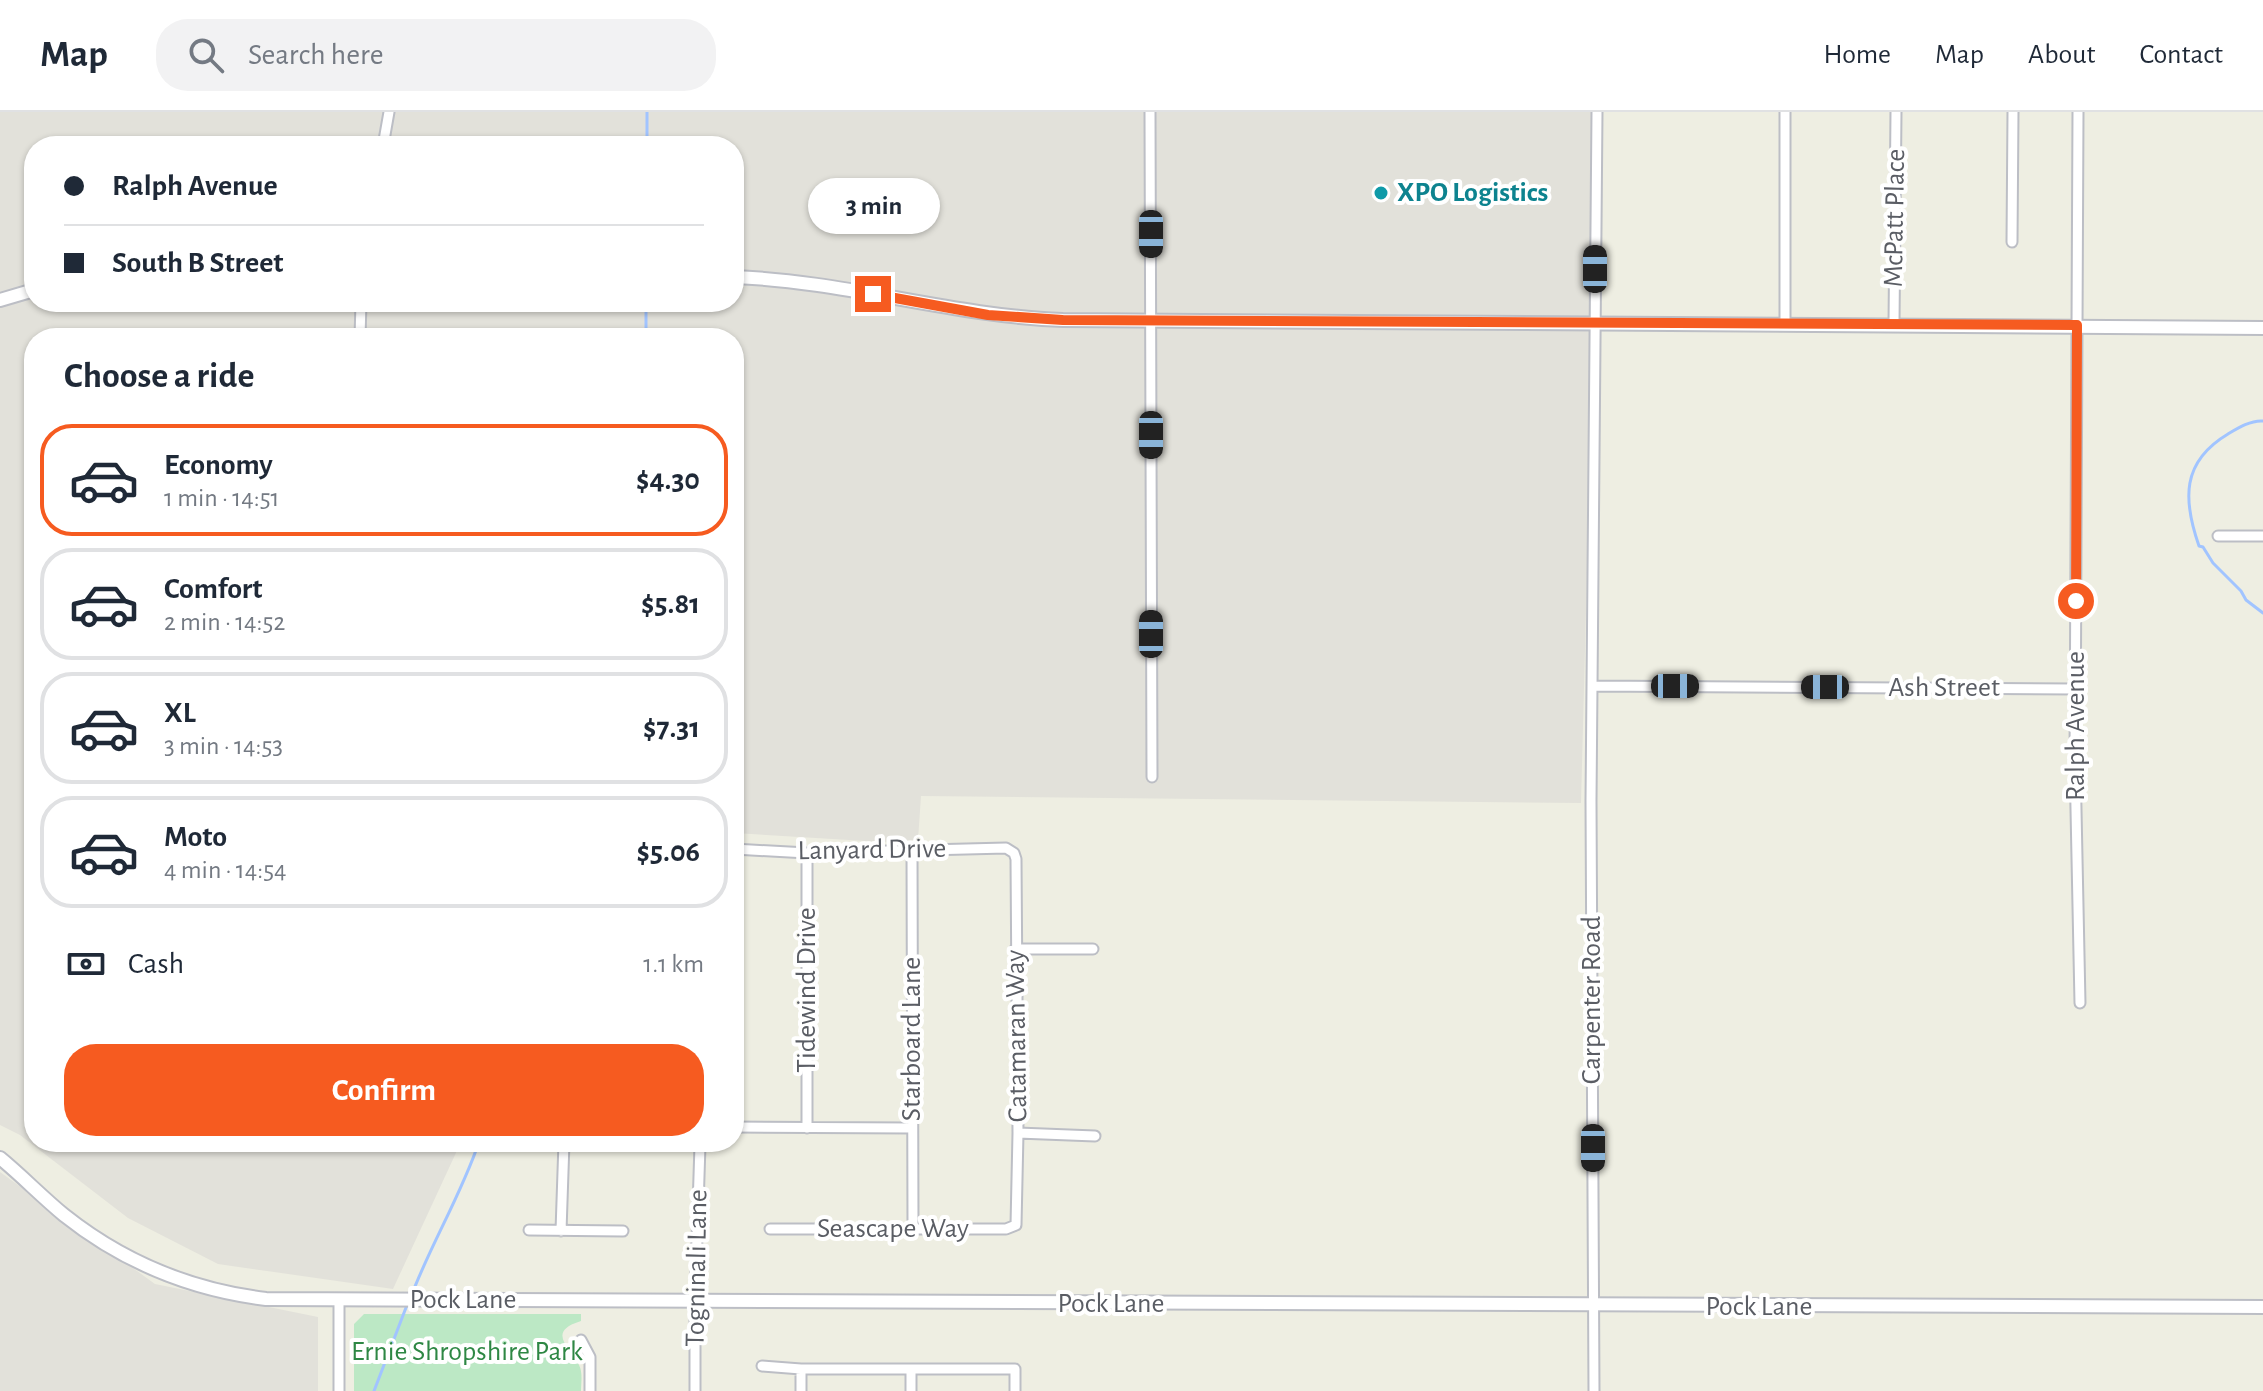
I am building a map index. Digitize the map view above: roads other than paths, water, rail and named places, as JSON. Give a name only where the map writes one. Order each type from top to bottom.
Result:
[{"type":"street","points":[[385,136],[389,112]]},
{"type":"street","points":[[1150,112],[1152,777]]},
{"type":"street","points":[[1592,686],[1597,112]]},
{"type":"street","points":[[1785,112],[1785,324]]},
{"type":"street","name":"McPatt Place","points":[[1894,324],[1896,112]]},
{"type":"street","points":[[2012,242],[2013,112]]},
{"type":"street","name":"Ralph Avenue","points":[[2078,112],[2075,689],[2080,1003]]},
{"type":"street","points":[[744,278],[812,283],[988,315],[1063,320],[2263,328]]},
{"type":"street","points":[[0,300],[24,293]]},
{"type":"street","points":[[2218,536],[2263,536]]},
{"type":"street","name":"Ash Street","points":[[1592,686],[2075,689]]},
{"type":"street","name":"Carpenter Road","points":[[1592,686],[1594,1391]]},
{"type":"street","name":"Lanyard Drive","points":[[744,850],[807,853],[1006,848],[1010,851]]},
{"type":"street","name":"Starboard Lane","points":[[912,850],[913,1228]]},
{"type":"street","name":"Catamaran Way","points":[[1010,851],[1016,859],[1016,1225]]},
{"type":"street","name":"Tidewind Drive","points":[[807,853],[807,1128]]},
{"type":"street","points":[[1015,949],[1093,949]]},
{"type":"street","points":[[744,1127],[911,1128]]},
{"type":"street","points":[[1018,1133],[1095,1136]]},
{"type":"street","points":[[561,1231],[564,1152]]},
{"type":"street","name":"Togninali Lane","points":[[695,1391],[695,1301],[703,1152]]},
{"type":"street","name":"Pock Lane","points":[[0,1158],[92,1236],[164,1274],[247,1297],[295,1301],[2263,1307]]},
{"type":"street","name":"Seascape Way","points":[[770,1229],[1006,1229],[1016,1225]]},
{"type":"street","points":[[529,1230],[623,1231]]},
{"type":"street","points":[[339,1300],[339,1391]]},
{"type":"street","points":[[581,1340],[590,1357],[590,1391]]},
{"type":"street","points":[[762,1366],[801,1369],[1015,1369],[1015,1391]]},
{"type":"street","points":[[801,1369],[801,1391]]},
{"type":"street","points":[[911,1369],[911,1391]]},
{"type":"waterway","points":[[647,112],[647,136]]},
{"type":"waterway","points":[[646,312],[646,328]]},
{"type":"waterway","points":[[2263,421],[2240,427],[2201,457],[2190,483],[2189,498],[2199,546],[2246,600],[2263,613]]},
{"type":"waterway","points":[[412,1294],[475,1152]]},
{"type":"waterway","points":[[374,1391],[407,1305]]},
{"type":"place","name":"XPO Logistics","points":[[1381,193]]},
{"type":"park label","name":"Ernie Shropshire Park","points":[[467,1352]]}]
